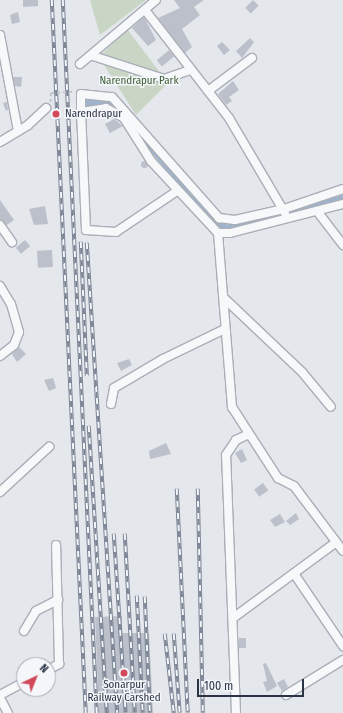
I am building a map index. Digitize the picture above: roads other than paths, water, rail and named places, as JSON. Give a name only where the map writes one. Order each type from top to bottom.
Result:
[{"type":"street","points":[[80,64],[93,56],[156,0]]},
{"type":"street","points":[[145,10],[190,70],[208,91],[236,130],[288,218]]},
{"type":"street","points":[[0,35],[18,131]]},
{"type":"street","points":[[93,56],[164,79],[190,70]]},
{"type":"street","points":[[208,91],[252,58]]},
{"type":"street","points":[[177,190],[116,232],[86,230],[81,94],[112,97],[219,218],[236,220],[284,209],[343,189]]},
{"type":"street","points":[[0,142],[18,131],[48,107]]},
{"type":"street","points":[[81,112],[115,110],[177,190],[218,233],[225,299],[225,329],[230,400],[249,434],[278,478],[294,486],[335,543],[343,551]]},
{"type":"street","points":[[218,233],[288,218],[343,204]]},
{"type":"street","points":[[317,211],[343,245]]},
{"type":"street","points":[[0,225],[12,242]]},
{"type":"street","points":[[0,286],[12,304],[19,332],[18,339],[0,356]]},
{"type":"street","points":[[225,299],[302,372],[331,407]]},
{"type":"street","points":[[111,404],[114,388],[163,359],[225,329]]},
{"type":"street","points":[[236,713],[226,455],[236,440],[249,434]]},
{"type":"street","points":[[0,492],[49,447]]},
{"type":"street","points":[[233,618],[295,575],[335,543]]},
{"type":"street","points":[[56,545],[59,664],[56,666]]},
{"type":"street","points":[[295,575],[343,646]]},
{"type":"street","points":[[24,631],[36,611],[58,600]]},
{"type":"street","points":[[286,694],[343,660]]},
{"type":"street","points":[[8,713],[0,697],[16,687]]},
{"type":"waterway","points":[[81,102],[106,101],[120,108]]},
{"type":"waterway","points":[[143,137],[212,219],[226,228],[343,198]]},
{"type":"railway","points":[[52,0],[86,713]]},
{"type":"railway","points":[[63,0],[97,713]]},
{"type":"railway","points":[[81,242],[87,376]]},
{"type":"railway","points":[[87,243],[117,713]]},
{"type":"railway","points":[[89,426],[107,713]]},
{"type":"railway","points":[[177,489],[188,713]]},
{"type":"railway","points":[[198,489],[203,713]]},
{"type":"railway","points":[[114,534],[126,713]]},
{"type":"railway","points":[[125,534],[135,713]]},
{"type":"railway","points":[[137,596],[143,713]]},
{"type":"railway","points":[[145,597],[150,713]]},
{"type":"railway","points":[[165,634],[174,713]]},
{"type":"railway","points":[[174,634],[180,713]]},
{"type":"place","name":"Narendrapur","points":[[56,114]]},
{"type":"place","name":"Sonarpur Railway Carshed","points":[[124,673]]},
{"type":"park label","name":"Narendrapur Park","points":[[139,81]]}]
